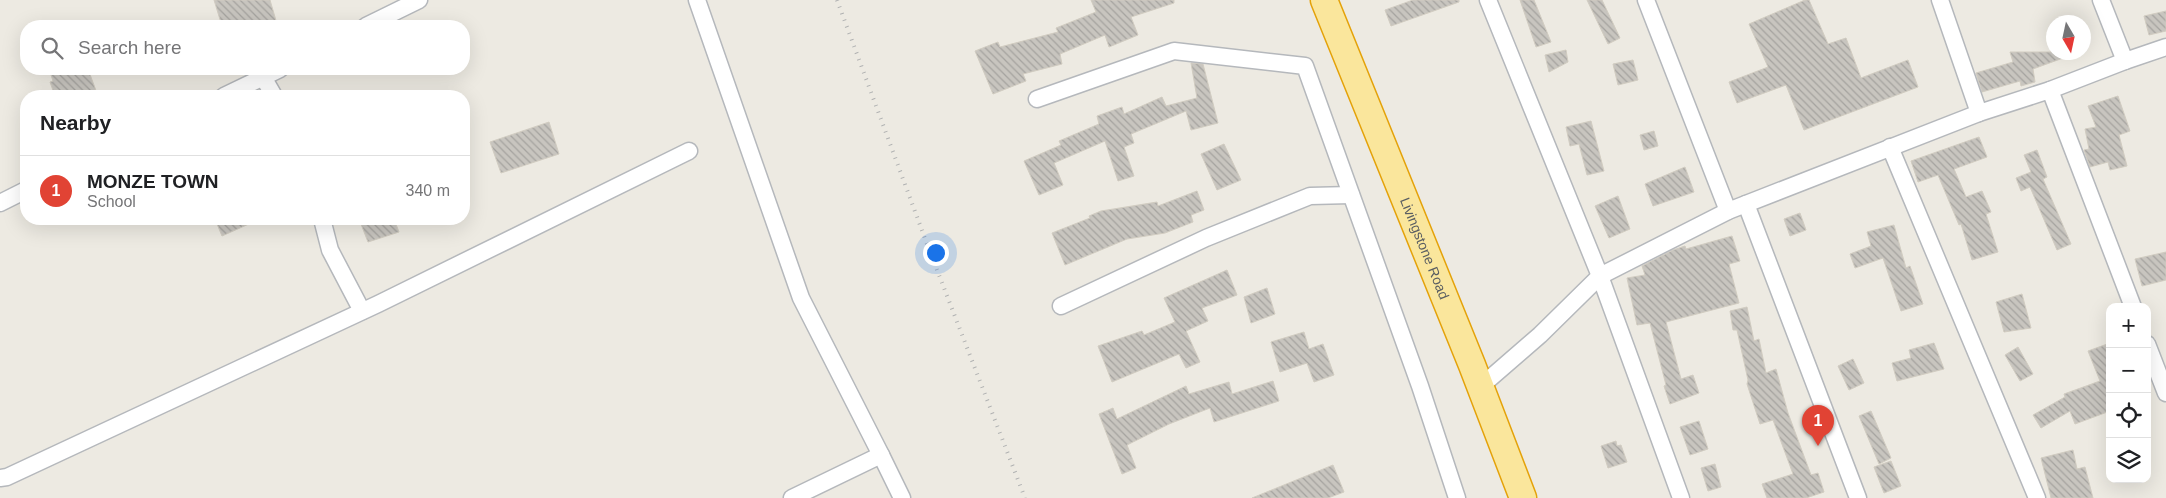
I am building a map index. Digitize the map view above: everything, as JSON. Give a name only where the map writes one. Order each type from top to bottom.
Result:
[{"type":"highway","name":"Livingstone Road","points":[[1324,0],[1523,498]]},
{"type":"street","points":[[378,20],[419,0]]},
{"type":"street","points":[[697,0],[802,298],[902,498]]},
{"type":"street","points":[[1488,0],[1600,276],[1681,498]]},
{"type":"street","points":[[1646,0],[1728,211]]},
{"type":"street","points":[[1940,0],[1979,113]]},
{"type":"street","points":[[2101,0],[2125,61]]},
{"type":"street","points":[[1480,387],[1540,335],[1600,276],[1728,211],[1979,113],[2050,90],[2125,61],[2166,48]]},
{"type":"street","points":[[1037,99],[1174,51],[1305,66],[1420,386],[1457,498]]},
{"type":"street","points":[[236,90],[267,75]]},
{"type":"street","points":[[263,77],[271,90]]},
{"type":"street","points":[[2050,90],[2131,303]]},
{"type":"street","points":[[1890,147],[2037,498]]},
{"type":"street","points":[[0,478],[6,478],[362,311],[689,150]]},
{"type":"street","points":[[0,203],[20,193]]},
{"type":"street","points":[[1061,306],[1206,238],[1310,196],[1351,195]]},
{"type":"street","points":[[1746,204],[1858,498]]},
{"type":"street","points":[[324,225],[330,250],[362,311]]},
{"type":"street","points":[[2149,348],[2166,393]]},
{"type":"street","points":[[792,498],[881,455]]},
{"type":"building","points":[[214,0],[270,0],[276,20],[220,20]]},
{"type":"building","points":[[1091,0],[1174,0],[1174,3],[1131,17],[1138,35],[1109,47],[1105,35],[1060,54],[1062,64],[1023,74],[1026,81],[993,94],[975,51],[998,42],[1000,47],[1058,32],[1056,28],[1096,12]]},
{"type":"building","points":[[1413,0],[1459,0],[1459,2],[1391,26],[1385,10]]},
{"type":"building","points":[[1520,0],[1534,0],[1551,42],[1536,47]]},
{"type":"building","points":[[1587,0],[1602,0],[1620,38],[1608,44]]},
{"type":"building","points":[[1809,0],[1828,44],[1846,38],[1861,78],[1908,60],[1918,87],[1804,130],[1786,85],[1737,103],[1729,82],[1768,67],[1749,24]]},
{"type":"building","points":[[2166,11],[2166,31],[2149,35],[2144,16]]},
{"type":"building","points":[[1566,50],[1568,62],[1549,72],[1545,55]]},
{"type":"building","points":[[2010,52],[2046,52],[2046,60],[2058,60],[2033,69],[2035,82],[2021,86],[2020,81],[1982,92],[1976,73],[2013,62]]},
{"type":"building","points":[[1633,60],[1638,80],[1618,85],[1613,64]]},
{"type":"building","points":[[1191,63],[1203,64],[1218,123],[1191,130],[1186,111],[1131,134],[1134,143],[1124,147],[1134,176],[1118,181],[1105,141],[1054,163],[1063,185],[1039,195],[1024,161],[1061,145],[1059,141],[1099,124],[1097,116],[1122,107],[1124,114],[1162,97],[1166,106],[1197,98]]},
{"type":"building","points":[[51,75],[90,75],[96,90],[53,90],[50,82],[53,81]]},
{"type":"building","points":[[2118,96],[2130,131],[2119,135],[2127,166],[2110,170],[2108,162],[2090,167],[2084,150],[2089,149],[2085,129],[2096,127],[2088,106]]},
{"type":"building","points":[[1591,121],[1604,171],[1587,175],[1579,144],[1570,146],[1566,127]]},
{"type":"building","points":[[549,122],[559,154],[501,173],[490,142]]},
{"type":"building","points":[[1654,131],[1658,146],[1644,150],[1640,135]]},
{"type":"building","points":[[1979,137],[1987,157],[1954,169],[1966,197],[1982,191],[1991,212],[1986,214],[1998,252],[1972,260],[1961,224],[1959,225],[1938,175],[1918,182],[1911,161]]},
{"type":"building","points":[[1224,144],[1241,180],[1217,190],[1201,154]]},
{"type":"building","points":[[2037,150],[2047,177],[2043,179],[2071,244],[2057,250],[2030,187],[2021,191],[2016,178],[2031,172],[2024,155]]},
{"type":"building","points":[[1685,167],[1694,192],[1653,206],[1645,184]]},
{"type":"building","points":[[1197,191],[1204,210],[1191,215],[1193,222],[1165,233],[1127,239],[1065,265],[1052,233],[1090,218],[1089,216],[1101,211],[1157,202],[1158,206]]},
{"type":"building","points":[[1618,196],[1630,229],[1609,238],[1595,206]]},
{"type":"building","points":[[1800,213],[1806,230],[1790,236],[1784,219]]},
{"type":"building","points":[[217,225],[247,225],[222,236]]},
{"type":"building","points":[[361,225],[396,225],[399,232],[368,242]]},
{"type":"building","points":[[1894,225],[1906,268],[1910,266],[1923,304],[1901,311],[1883,258],[1855,268],[1850,254],[1871,246],[1867,232]]},
{"type":"building","points":[[1732,236],[1740,261],[1729,264],[1739,303],[1666,322],[1681,379],[1693,375],[1699,393],[1670,404],[1664,386],[1666,385],[1650,323],[1637,325],[1627,278],[1645,275],[1642,266],[1673,250],[1685,246],[1686,249]]},
{"type":"building","points":[[2166,252],[2166,280],[2142,286],[2135,259]]},
{"type":"building","points":[[1227,270],[1237,295],[1202,308],[1208,321],[1186,331],[1200,362],[1186,368],[1179,354],[1112,382],[1098,346],[1142,331],[1144,335],[1175,322],[1164,298]]},
{"type":"building","points":[[1267,288],[1275,314],[1251,323],[1244,297]]},
{"type":"building","points":[[2022,294],[2031,328],[2004,332],[1996,302]]},
{"type":"building","points":[[1747,307],[1754,341],[1759,339],[1766,373],[1776,369],[1788,413],[1811,475],[1818,473],[1824,492],[1806,498],[1767,498],[1762,484],[1793,474],[1773,420],[1760,424],[1747,384],[1748,380],[1737,330],[1733,330],[1730,311]]},
{"type":"building","points":[[1304,332],[1309,349],[1323,344],[1334,375],[1314,382],[1307,363],[1280,372],[1271,342]]},
{"type":"building","points":[[1934,343],[1944,369],[1897,381],[1892,363],[1911,358],[1909,350]]},
{"type":"building","points":[[2106,344],[2106,412],[2075,424],[2070,411],[2041,428],[2033,415],[2065,397],[2064,394],[2100,381],[2088,351]]},
{"type":"building","points":[[2018,347],[2033,374],[2020,381],[2005,355]]},
{"type":"building","points":[[1853,359],[1864,383],[1849,390],[1838,366]]},
{"type":"building","points":[[1273,381],[1279,401],[1214,422],[1210,408],[1169,424],[1127,445],[1136,468],[1122,474],[1099,414],[1113,408],[1117,419],[1186,386],[1189,394],[1229,382],[1232,394]]},
{"type":"building","points":[[1871,411],[1891,458],[1879,464],[1859,416]]},
{"type":"building","points":[[1699,421],[1708,449],[1690,455],[1680,427]]},
{"type":"building","points":[[1616,441],[1617,446],[1621,445],[1627,462],[1608,468],[1601,446]]},
{"type":"building","points":[[2073,450],[2077,469],[2085,467],[2093,498],[2051,498],[2041,458]]},
{"type":"building","points":[[1891,461],[1901,486],[1884,493],[1874,467]]},
{"type":"building","points":[[1715,464],[1721,487],[1708,491],[1701,468]]},
{"type":"building","points":[[1333,465],[1344,492],[1328,498],[1252,498]]},
{"type":"railway","points":[[837,0],[927,244],[1025,498]]},
{"type":"place","name":"MONZE TOWN","points":[[1818,446]]}]
